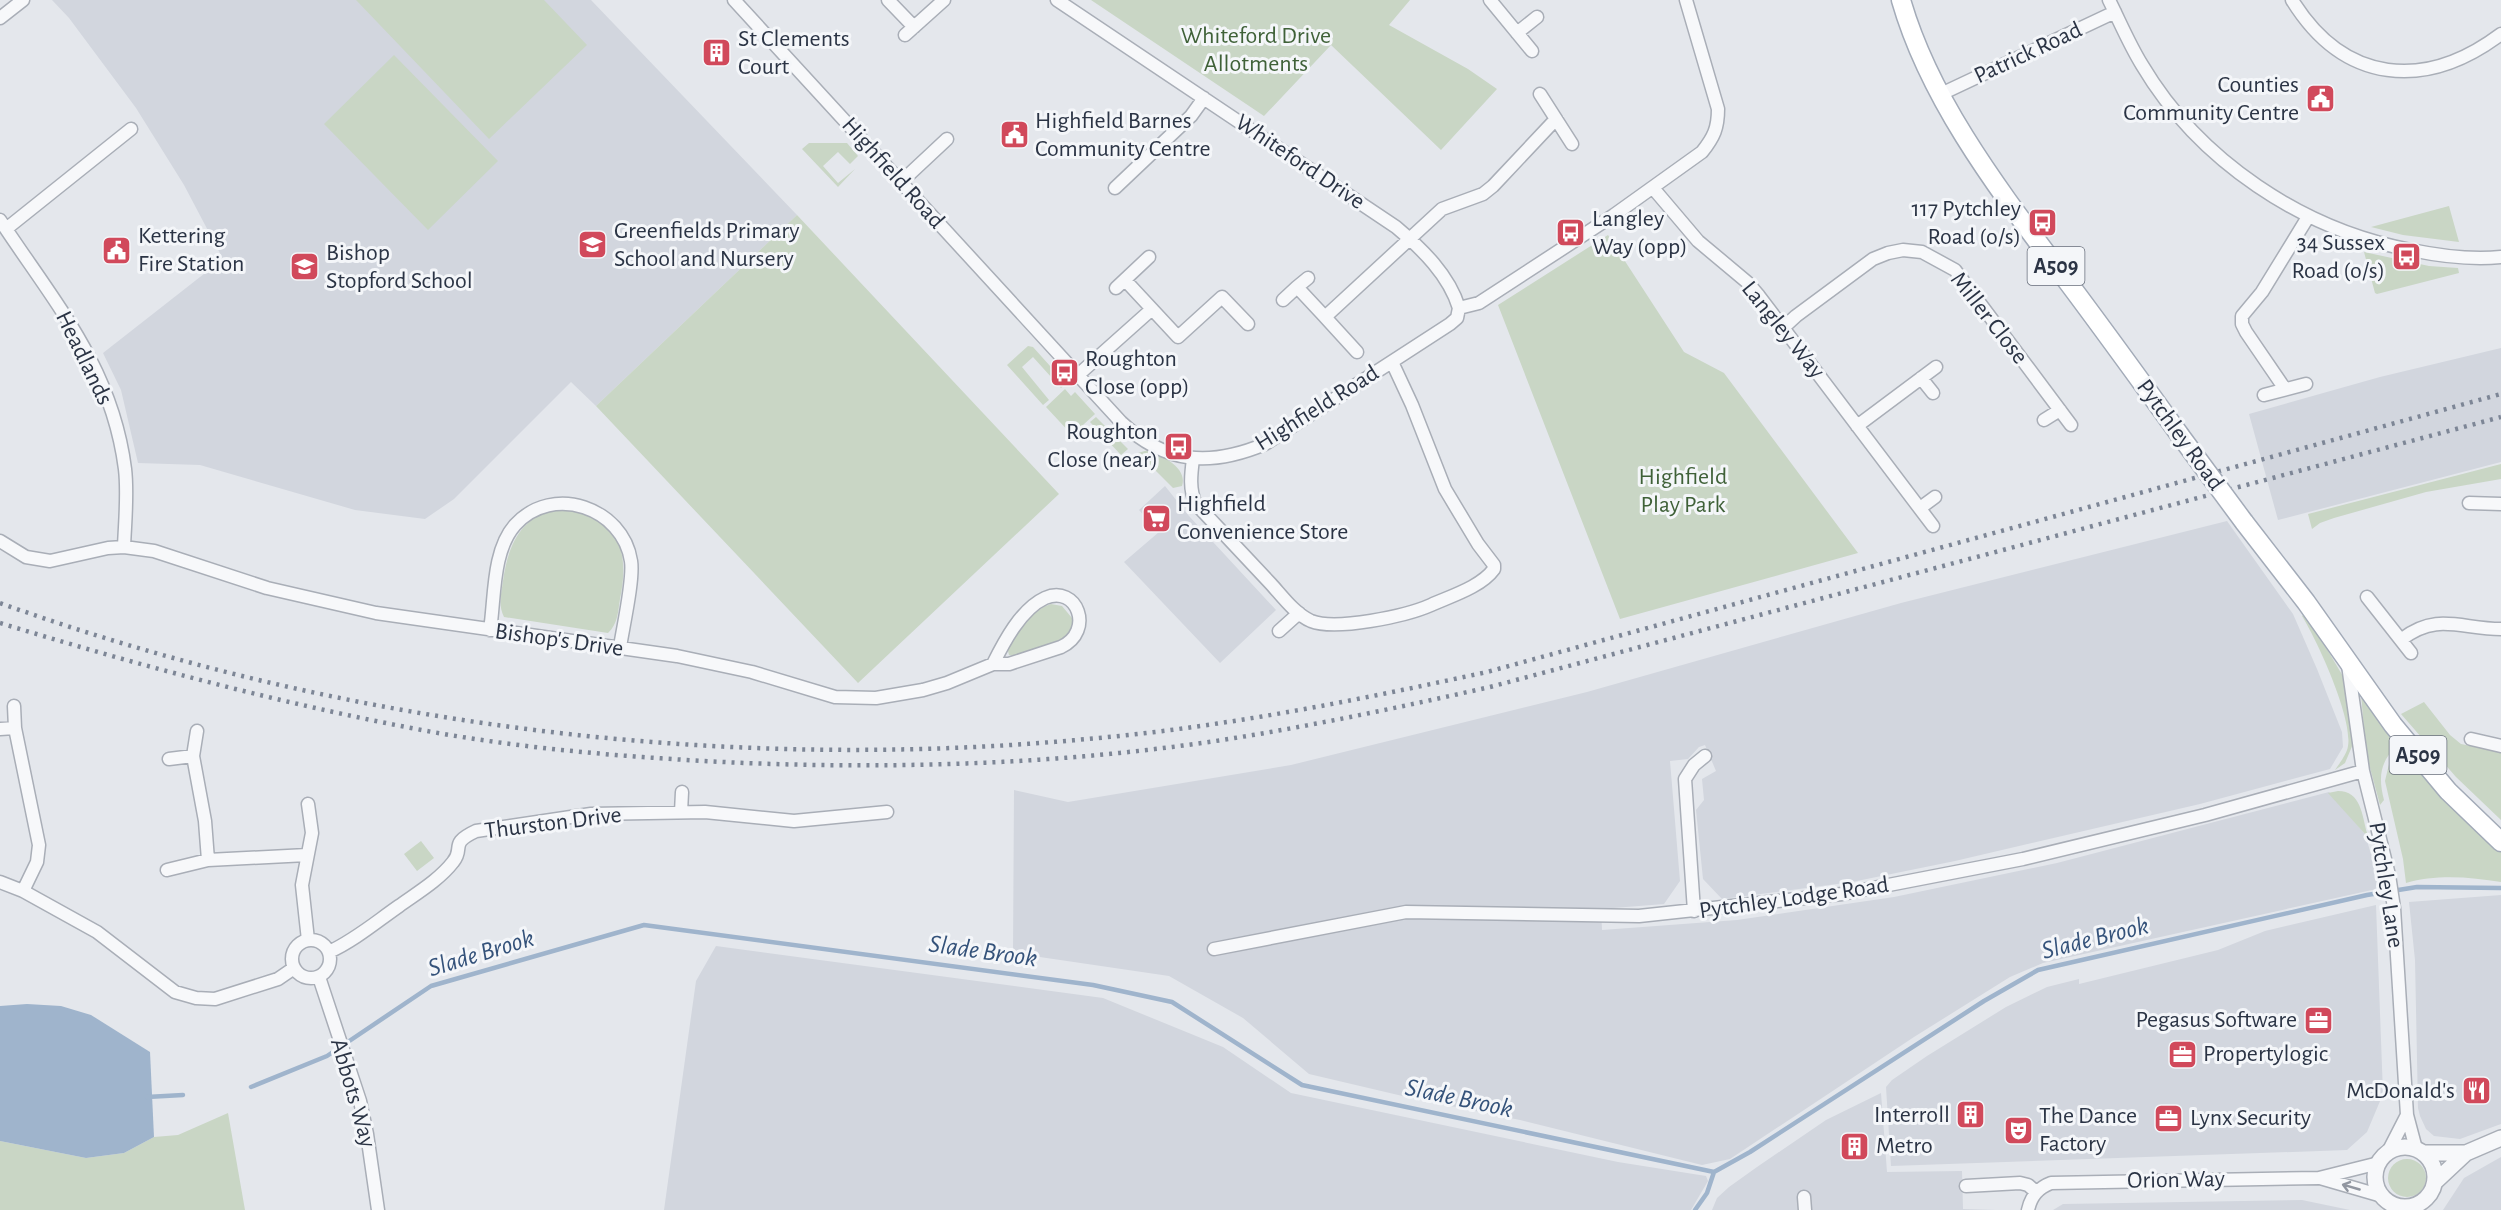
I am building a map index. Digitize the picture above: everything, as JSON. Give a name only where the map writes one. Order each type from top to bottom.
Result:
[{"type":"main road","name":"Pytchley Road","points":[[1901,0],[1922,55],[1941,94],[1960,127],[2023,221],[2346,658],[2401,736],[2448,791],[2501,842]]},
{"type":"street","points":[[0,18],[23,0]]},
{"type":"street","name":"Highfield Road","points":[[734,0],[1132,432],[1162,450],[1193,459],[1219,459],[1240,455],[1265,444],[1457,318],[1459,308],[1479,303],[1653,188],[1702,152],[1713,138],[1718,125],[1718,109],[1686,0]]},
{"type":"street","points":[[888,0],[909,31],[944,0]]},
{"type":"street","name":"Whiteford Drive","points":[[1057,0],[1411,240],[1426,253],[1451,290],[1459,308]]},
{"type":"street","points":[[1490,0],[1532,51]]},
{"type":"street","points":[[2109,0],[2143,67],[2188,125],[2240,173],[2308,218],[2388,246],[2457,257],[2501,257]]},
{"type":"street","points":[[2292,0],[2309,25],[2329,44],[2349,57],[2392,72],[2413,72],[2460,60],[2501,34]]},
{"type":"street","name":"Patrick Road","points":[[1941,94],[2115,12]]},
{"type":"street","points":[[1517,33],[1537,17]]},
{"type":"street","points":[[1540,94],[1572,144]]},
{"type":"street","points":[[1115,188],[1191,116],[1204,98]]},
{"type":"street","points":[[1325,317],[1442,209],[1483,194],[1493,186],[1556,119]]},
{"type":"street","points":[[3,225],[131,129]]},
{"type":"street","points":[[901,182],[947,139]]},
{"type":"street","name":"Langley Way","points":[[1653,188],[1698,241],[1747,282],[1933,526]]},
{"type":"street","points":[[2285,389],[2246,332],[2242,324],[2242,315],[2262,292],[2308,218]]},
{"type":"street","name":"Headlands","points":[[3,225],[74,328],[102,384],[120,442],[125,471],[124,547]]},
{"type":"street","name":"Miller Close","points":[[1783,328],[1873,259],[1903,250],[1922,252],[1954,270],[2071,425]]},
{"type":"street","points":[[1149,257],[1120,284],[1152,309],[1178,337],[1222,297],[1248,324]]},
{"type":"street","points":[[1283,300],[1308,278]]},
{"type":"street","points":[[1298,287],[1357,352]]},
{"type":"street","points":[[1078,375],[1152,309]]},
{"type":"street","points":[[1193,459],[1192,489],[1196,504],[1299,613],[1310,621],[1324,624],[1393,617],[1416,611],[1465,590],[1481,581],[1494,569],[1494,565],[1478,544],[1445,489],[1412,405],[1392,362]]},
{"type":"street","points":[[1857,426],[1936,368]]},
{"type":"street","points":[[1921,378],[1933,393]]},
{"type":"street","points":[[2264,395],[2306,384]]},
{"type":"street","points":[[2044,420],[2060,410]]},
{"type":"street","points":[[1920,508],[1935,497]]},
{"type":"street","points":[[490,630],[499,560],[515,525],[532,512],[549,505],[570,503],[589,508],[604,516],[615,526],[628,549],[632,563],[620,647]]},
{"type":"street","points":[[2469,503],[2501,504]]},
{"type":"street","name":"Bishop's Drive","points":[[0,541],[26,557],[50,561],[89,551],[124,547],[154,551],[267,588],[344,605],[490,630],[620,647],[727,666],[818,693],[852,699],[876,698],[923,690],[993,664],[1009,664],[1069,643],[1079,629],[1079,613],[1064,597],[1054,596],[1036,604],[1011,632],[993,664]]},
{"type":"street","points":[[2367,597],[2411,653]]},
{"type":"street","points":[[1279,631],[1299,613]]},
{"type":"street","points":[[2402,639],[2427,624],[2439,622],[2477,629],[2501,629]]},
{"type":"street","name":"Pytchley Lane","points":[[2346,658],[2363,771],[2389,875],[2394,908],[2407,1115],[2420,1151]]},
{"type":"street","points":[[14,706],[15,728],[39,845],[37,862],[23,891]]},
{"type":"street","points":[[0,729],[15,728]]},
{"type":"street","points":[[197,731],[193,756],[206,821],[208,860]]},
{"type":"street","points":[[2470,739],[2501,746]]},
{"type":"street","points":[[169,759],[193,756]]},
{"type":"street","points":[[1694,911],[1685,779],[1694,765],[1706,756]]},
{"type":"street","name":"Pytchley Lodge Road","points":[[1214,949],[1406,912],[1639,916],[1842,894],[2023,859],[2205,815],[2363,771]]},
{"type":"street","points":[[681,812],[682,792]]},
{"type":"street","points":[[308,940],[302,902],[312,833],[309,804]]},
{"type":"street","name":"Thurston Drive","points":[[330,952],[358,935],[440,874],[454,861],[458,844],[465,836],[476,831],[591,814],[705,812],[794,821],[887,812]]},
{"type":"street","points":[[167,870],[208,860],[307,855]]},
{"type":"street","points":[[0,882],[23,891],[114,943],[175,992],[196,998],[215,999],[278,979],[294,968]]},
{"type":"street","points":[[308,940],[321,942],[330,952],[328,968],[319,977],[302,976],[294,968],[292,962],[294,950],[308,940]]},
{"type":"street","name":"Abbots Way","points":[[319,977],[349,1066],[367,1134],[378,1210]]},
{"type":"street","points":[[2407,1115],[2376,1175],[2377,1186],[2391,1203],[2407,1207],[2424,1205],[2435,1182],[2466,1153],[2501,1138]]},
{"type":"street","points":[[2383,1159],[2396,1149],[2406,1147],[2420,1151],[2466,1153]]},
{"type":"street","points":[[2420,1151],[2430,1161],[2435,1171],[2435,1182]]},
{"type":"street","name":"Orion Way","points":[[2036,1192],[2051,1183],[2319,1178],[2383,1159]]},
{"type":"street","name":"Orion Way","points":[[2319,1178],[2391,1203]]},
{"type":"street","points":[[1966,1186],[2028,1185],[2036,1192],[2028,1210]]},
{"type":"shaded area","name":"Bishop Stopford School","points":[[52,0],[591,0],[797,215],[596,406],[571,382],[454,499],[425,519],[355,510],[200,465],[138,463],[121,390],[103,353],[223,259],[184,185],[136,108],[69,18]]},
{"type":"shaded area","points":[[2501,348],[2501,462],[2278,520],[2249,414],[2380,377]]},
{"type":"shaded area","points":[[1165,486],[1189,516],[1276,610],[1220,663],[1124,562],[1159,532],[1139,510]]},
{"type":"shaded area","points":[[2227,521],[2293,614],[2317,669],[2342,732],[2343,747],[2330,769],[2200,804],[1955,861],[1852,882],[1722,899],[1703,879],[1696,810],[1704,800],[1702,779],[1716,771],[1705,745],[1699,747],[1688,759],[1670,761],[1680,881],[1664,904],[1601,909],[1602,930],[1737,920],[1894,897],[2057,863],[2329,792],[2365,834],[2381,888],[2043,963],[2010,977],[1914,1037],[1730,1159],[1702,1165],[1520,1120],[1309,1074],[1243,1018],[1169,976],[1013,953],[1014,790],[1068,802],[1291,765],[1587,692],[1901,603]]},
{"type":"shaded area","points":[[2501,895],[2501,1124],[2460,1139],[2434,1136],[2426,1129],[2418,1108],[2415,960],[2409,902]]},
{"type":"shaded area","points":[[2376,905],[2383,1094],[2367,1132],[2347,1150],[1891,1166],[1886,1087],[1892,1080],[1927,1056],[2006,1007],[2047,987],[2079,979],[2079,984],[2218,950],[2265,931]]},
{"type":"shaded area","points":[[716,946],[1103,998],[1223,1047],[1291,1093],[1618,1162],[1706,1176],[1708,1181],[1691,1210],[664,1210],[696,981]]},
{"type":"shaded area","points":[[1881,1093],[1887,1172],[1962,1171],[1963,1209],[1996,1210],[1712,1210],[1717,1198],[1757,1167],[1826,1120]]},
{"type":"shaded area","points":[[2501,1157],[2501,1210],[2443,1210],[2464,1178]]},
{"type":"shaded area","points":[[2302,1200],[2350,1210],[2053,1210],[2063,1204]]},
{"type":"green space","points":[[356,0],[544,0],[587,45],[489,139]]},
{"type":"green space","name":"Whiteford Drive Allotments","points":[[1091,0],[1410,0],[1389,25],[1468,69],[1497,89],[1441,150],[1331,45],[1264,116]]},
{"type":"green space","points":[[394,55],[498,161],[428,230],[324,124]]},
{"type":"green space","points":[[809,143],[847,143],[858,156],[850,164],[838,152],[823,166],[838,183],[855,169],[838,187],[802,149]]},
{"type":"green space","points":[[2449,206],[2459,242],[2403,235],[2371,227]]},
{"type":"green space","points":[[797,215],[1059,494],[858,683],[596,406]]},
{"type":"green space","name":"Highfield Play Park","points":[[1608,235],[1684,352],[1724,373],[1858,553],[1620,619],[1498,305]]},
{"type":"green space","points":[[2364,252],[2429,266],[2458,268],[2459,273],[2377,294]]},
{"type":"green space","points":[[1028,346],[1033,347],[1059,376],[1056,379],[1063,386],[1061,388],[1033,357],[1022,367],[1049,400],[1043,405],[1007,365]]},
{"type":"green space","points":[[1065,389],[1071,396],[1075,392],[1095,414],[1072,435],[1046,407]]},
{"type":"green space","points":[[1096,417],[1128,449],[1121,455],[1090,422]]},
{"type":"green space","points":[[1148,450],[1167,459],[1178,468],[1183,480],[1182,486],[1173,488],[1138,453]]},
{"type":"green space","points":[[2501,464],[2501,479],[2426,492],[2334,518],[2312,529],[2308,514]]},
{"type":"green space","points":[[558,509],[578,512],[594,518],[615,536],[621,549],[623,580],[617,617],[608,633],[504,617],[502,613],[501,591],[505,568],[518,534],[534,518]]},
{"type":"green space","points":[[1051,604],[1062,606],[1072,618],[1067,634],[1062,639],[1013,656],[1009,655],[1007,647],[1026,622],[1037,611]]},
{"type":"green space","points":[[2303,615],[2344,678],[2353,744],[2345,763],[2335,770],[2345,756],[2348,746],[2345,717],[2332,679]]},
{"type":"green space","points":[[2361,694],[2398,744],[2384,763],[2381,784],[2384,800],[2380,805],[2366,753]]},
{"type":"green space","points":[[2424,702],[2450,735],[2461,744],[2501,752],[2501,820],[2456,777],[2401,714]]},
{"type":"green space","points":[[2402,751],[2422,775],[2501,850],[2501,882],[2454,877],[2429,878],[2406,883],[2403,859],[2385,781],[2390,760]]},
{"type":"green space","points":[[2338,791],[2352,795],[2356,800],[2362,812],[2367,833],[2365,834],[2328,793]]},
{"type":"green space","points":[[421,841],[434,858],[417,871],[404,854]]},
{"type":"green space","points":[[228,1113],[245,1210],[0,1210],[0,1141],[86,1158],[124,1153],[154,1137],[178,1135]]},
{"type":"green space","points":[[2407,1159],[2420,1165],[2426,1178],[2420,1191],[2407,1197],[2394,1191],[2388,1178],[2394,1165]]},
{"type":"water","points":[[27,1004],[61,1006],[91,1015],[150,1052],[154,1137],[124,1153],[86,1158],[0,1141],[0,1006]]},
{"type":"waterway","name":"Slade Brook","points":[[1695,1210],[1707,1193],[1714,1172],[1750,1152],[1984,1001],[2038,970],[2367,895],[2417,887],[2501,888]]},
{"type":"waterway","name":"Slade Brook","points":[[251,1087],[327,1056],[431,986],[644,925],[1093,985],[1172,1002],[1302,1085],[1714,1172]]},
{"type":"waterway","name":"Slade Brook","points":[[147,1097],[183,1095]]},
{"type":"railway","points":[[0,603],[132,646],[267,682],[403,710],[542,731],[681,744],[820,750],[959,748],[1098,738],[1196,727],[1294,711],[1487,672],[2501,394]]},
{"type":"railway","points":[[0,623],[159,669],[319,709],[466,738],[545,748],[664,759],[804,765],[983,763],[1103,755],[1256,735],[1490,687],[2501,417]]},
{"type":"place","name":"St Clements Court","points":[[717,53]]},
{"type":"place","name":"Counties Community Centre","points":[[2320,99]]},
{"type":"place","name":"Highfield Barnes Community Centre","points":[[1014,135]]},
{"type":"place","name":"117 Pytchley Road (o/s)","points":[[2042,223]]},
{"type":"place","name":"Langley Way (opp)","points":[[1571,233]]},
{"type":"place","name":"Greenfields Primary School and Nursery","points":[[593,245]]},
{"type":"place","name":"Kettering Fire Station","points":[[117,250]]},
{"type":"place","name":"34 Sussex Road (o/s)","points":[[2406,257]]},
{"type":"place","name":"Bishop Stopford School","points":[[305,267]]},
{"type":"place","name":"Roughton Close (opp)","points":[[1064,373]]},
{"type":"place","name":"Roughton Close (near)","points":[[1179,446]]},
{"type":"place","name":"Highfield Convenience Store","points":[[1156,518]]},
{"type":"place","name":"Pegasus Software","points":[[2318,1020]]},
{"type":"place","name":"Propertylogic","points":[[2182,1054]]},
{"type":"place","name":"McDonald's","points":[[2476,1091]]},
{"type":"place","name":"Interroll","points":[[1971,1115]]},
{"type":"place","name":"Lynx Security","points":[[2169,1118]]},
{"type":"place","name":"The Dance Factory","points":[[2018,1130]]},
{"type":"place","name":"Metro","points":[[1855,1146]]}]
